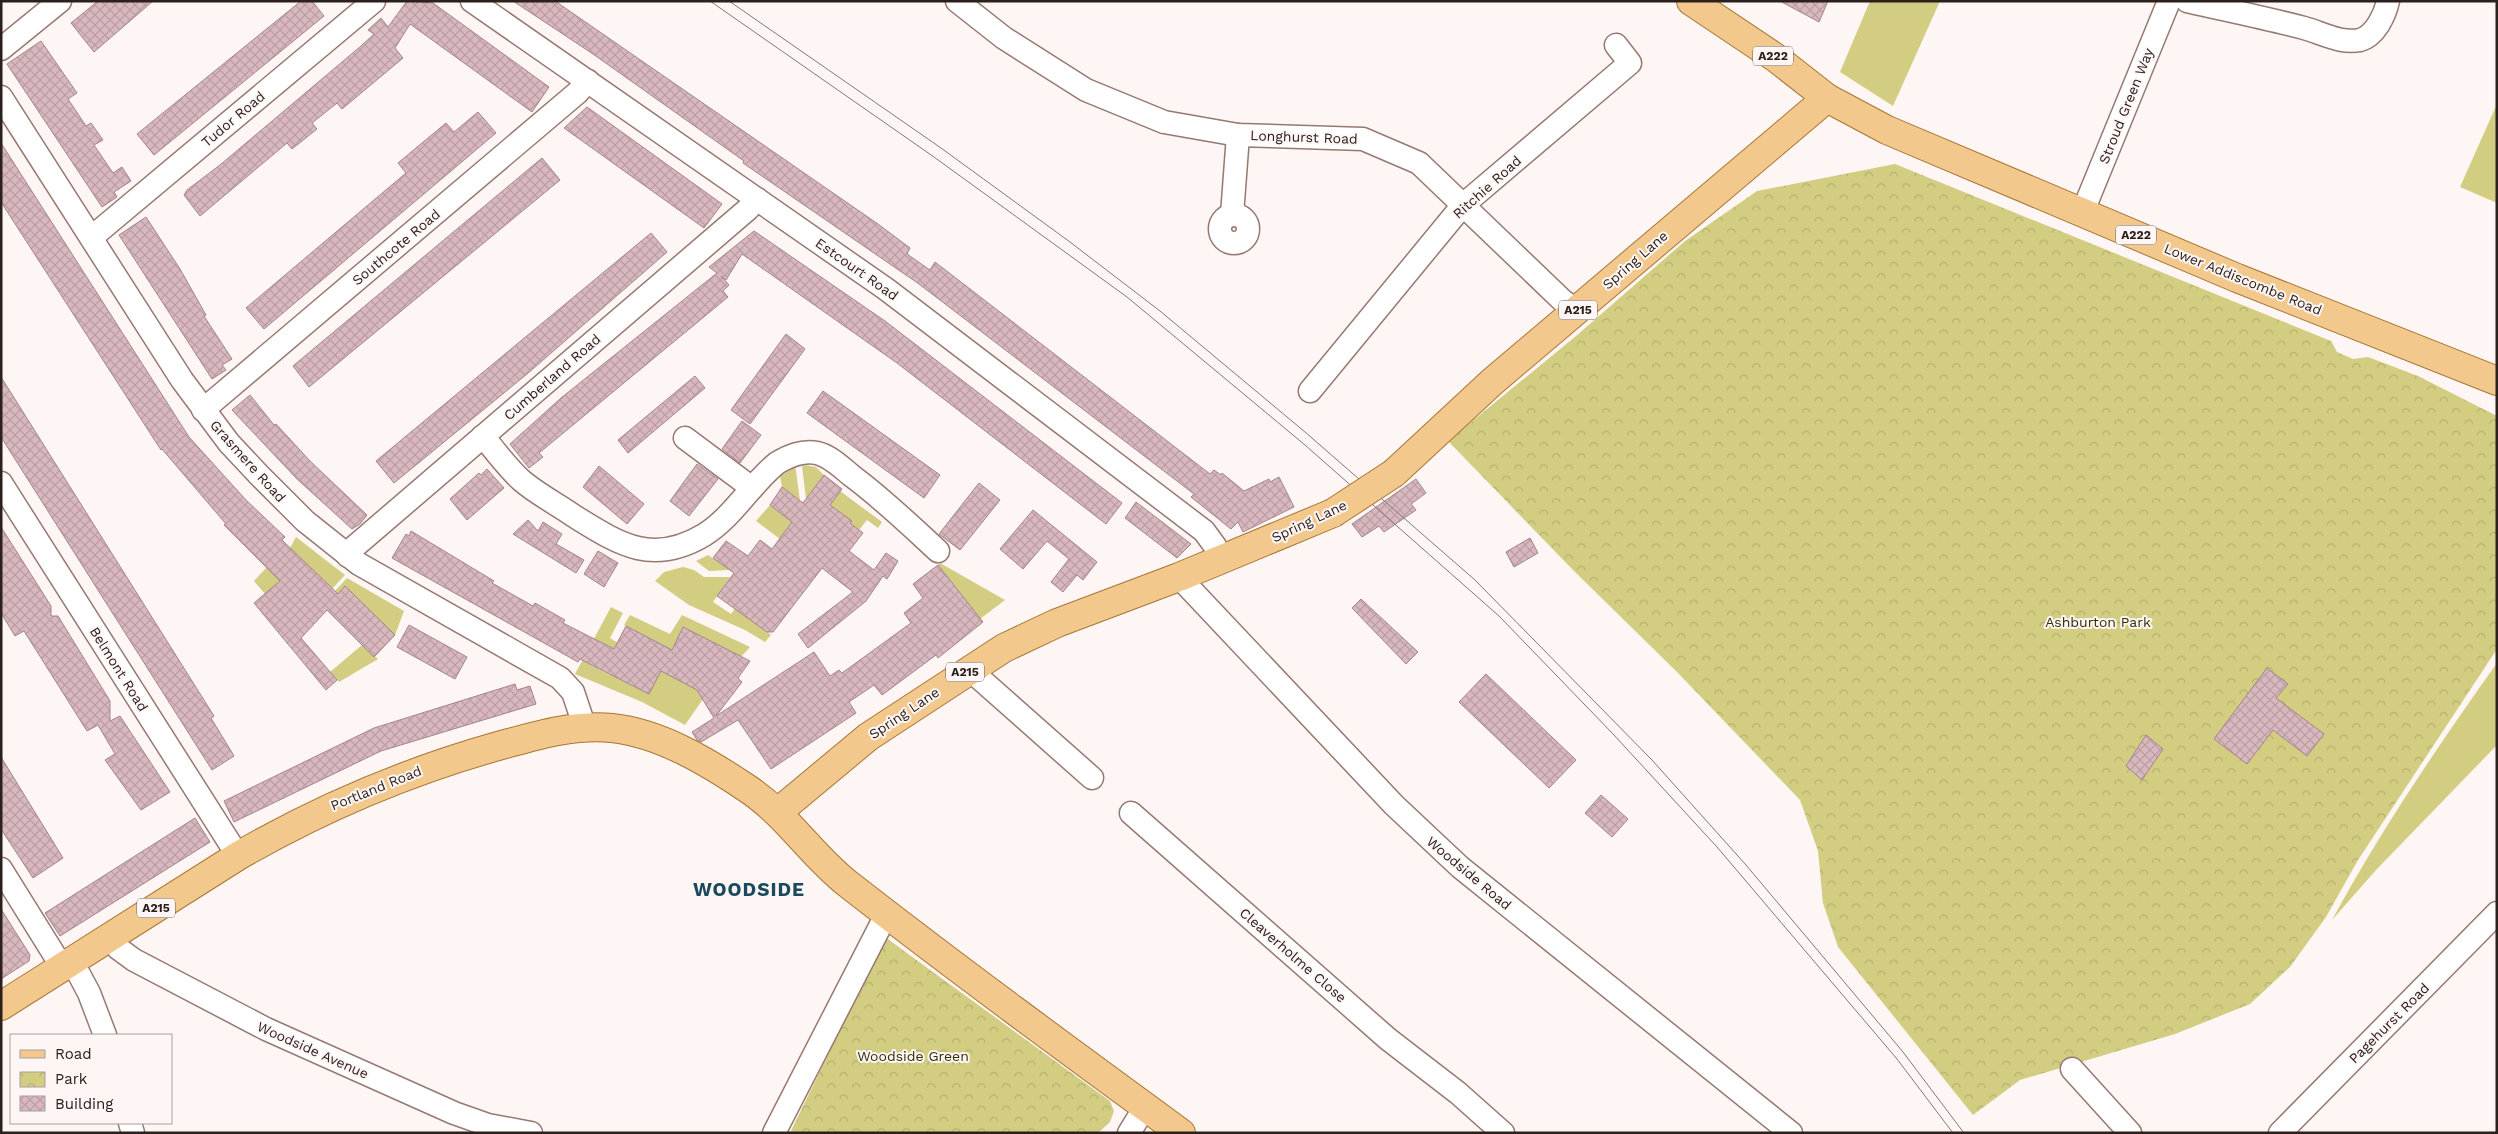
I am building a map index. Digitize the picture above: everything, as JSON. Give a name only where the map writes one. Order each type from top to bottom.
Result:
[{"type":"main road","name":"A222","points":[[1691,1],[1776,58],[1827,98]]},
{"type":"main road","name":"Lower Addiscombe Road","points":[[1827,98],[1905,138],[1994,177],[2083,212],[2237,278],[2497,382]]},
{"type":"main road","name":"Spring Lane","points":[[778,812],[868,736],[1004,648],[1057,623],[1179,577],[1333,513],[1394,473],[1492,382],[1827,98]]},
{"type":"main road","name":"Portland Road","points":[[1,1006],[238,856],[338,803],[405,775],[520,740],[562,730],[585,728],[626,730],[654,738],[688,754],[727,776],[778,812]]},
{"type":"main road","points":[[778,812],[829,867],[886,913],[1181,1133]]},
{"type":"street","points":[[1,49],[60,1]]},
{"type":"street","name":"Tudor Road","points":[[92,237],[374,1]]},
{"type":"street","name":"Estcourt Road","points":[[472,1],[757,198],[922,316],[1204,531],[1221,560]]},
{"type":"street","name":"Longhurst Road","points":[[957,1],[1004,38],[1086,90],[1164,122],[1238,135],[1363,139],[1420,163],[1563,301],[1577,310]]},
{"type":"street","name":"Stroud Green Way","points":[[2083,212],[2169,1]]},
{"type":"street","points":[[2187,1],[2305,28],[2345,41],[2362,40],[2376,28],[2386,10],[2388,1]]},
{"type":"street","name":"Ritchie Road","points":[[1310,391],[1463,205],[1630,63],[1616,45]]},
{"type":"street","name":"Southcote Road","points":[[203,410],[576,94],[588,81]]},
{"type":"street","name":"Grasmere Road","points":[[1,97],[203,410],[229,443],[305,521],[348,556],[375,574],[560,678],[573,692],[585,728]]},
{"type":"street","name":"Longhurst Road","points":[[1232,215],[1238,135]]},
{"type":"street","name":"Cumberland Road","points":[[348,556],[354,548],[483,436],[748,210],[757,198]]},
{"type":"street","points":[[483,436],[512,471],[531,488],[614,541],[636,549],[660,551],[693,540],[715,526],[768,470],[787,457],[808,452],[818,454],[835,462],[887,502],[938,551]]},
{"type":"street","points":[[685,438],[752,488]]},
{"type":"street","name":"Belmont Road","points":[[1,483],[238,856]]},
{"type":"street","name":"Woodside Road","points":[[1179,577],[1394,805],[1460,867],[1791,1133]]},
{"type":"street","points":[[969,669],[1092,778]]},
{"type":"street","name":"Cleaverholme Close","points":[[1131,813],[1388,1039],[1458,1093],[1503,1133]]},
{"type":"street","points":[[1,869],[89,993],[105,1034]]},
{"type":"street","points":[[774,1133],[886,913]]},
{"type":"street","name":"Pagehurst Road","points":[[2280,1133],[2497,913]]},
{"type":"street","name":"Woodside Avenue","points":[[109,938],[119,949],[134,960],[266,1029],[454,1113],[488,1125],[531,1133]]},
{"type":"street","points":[[2072,1069],[2130,1133]]},
{"type":"street","points":[[1130,1133],[1145,1107]]},
{"type":"green space","points":[[1870,1],[1940,1],[1893,106],[1840,72]]},
{"type":"green space","points":[[2497,104],[2497,203],[2460,187]]},
{"type":"green space","name":"Ashburton Park","points":[[1895,164],[2331,341],[2337,352],[2353,359],[2368,357],[2418,376],[2497,416],[2497,649],[2358,860],[2326,917],[2290,967],[2250,1004],[2175,1034],[2020,1080],[1973,1115],[1838,947],[1823,903],[1818,851],[1800,800],[1677,672],[1573,570],[1448,441],[1576,336],[1685,241],[1757,191]]},
{"type":"green space","points":[[802,466],[816,467],[824,475],[806,499]]},
{"type":"green space","points":[[795,467],[800,501],[782,487],[780,476]]},
{"type":"green space","points":[[840,491],[882,522],[878,528],[867,520],[859,530],[850,524],[851,521],[830,505]]},
{"type":"green space","points":[[770,505],[792,522],[780,539],[756,521]]},
{"type":"green space","points":[[296,537],[345,575],[332,589],[290,548]]},
{"type":"green space","points":[[708,555],[730,570],[709,571],[696,561]]},
{"type":"green space","points":[[940,563],[1005,600],[980,619],[938,565]]},
{"type":"green space","points":[[267,567],[310,610],[292,626],[254,581]]},
{"type":"green space","points":[[683,567],[694,570],[704,577],[730,577],[713,602],[731,614],[743,597],[758,625],[771,635],[765,642],[745,630],[689,605],[655,581],[664,572]]},
{"type":"green space","points":[[347,578],[404,611],[395,635],[345,587],[338,594],[335,591]]},
{"type":"green space","points":[[611,607],[623,613],[610,638],[618,643],[614,649],[591,665],[610,675],[614,668],[621,680],[649,694],[663,667],[670,670],[683,628],[672,650],[624,625],[630,615],[670,634],[682,615],[750,647],[703,699],[685,725],[642,702],[575,674]]},
{"type":"green space","points":[[362,645],[378,659],[339,682],[330,672]]},
{"type":"green space","points":[[2497,663],[2497,745],[2376,870],[2332,920],[2370,854],[2411,789]]},
{"type":"green space","name":"Woodside Green","points":[[885,937],[1110,1101],[1114,1111],[1110,1122],[1098,1133],[790,1133]]},
{"type":"building","points":[[98,1],[153,1],[94,52],[71,23]]},
{"type":"building","points":[[301,1],[312,1],[324,16],[154,155],[137,134]]},
{"type":"building","points":[[407,1],[433,3],[549,87],[532,112],[410,24],[395,48],[403,58],[342,109],[337,103],[312,123],[317,129],[292,149],[287,143],[200,216],[184,195],[187,190],[220,165],[361,46],[374,34],[368,30],[381,18],[388,27]]},
{"type":"building","points":[[513,1],[555,1],[878,224],[910,248],[907,254],[930,270],[935,262],[1210,474],[1214,470],[1221,475],[1222,473],[1244,491],[1269,479],[1270,482],[1279,477],[1294,507],[1243,532],[1238,522],[1231,529],[1191,497],[1194,494],[919,284],[743,163],[744,161],[593,54]]},
{"type":"building","points":[[1780,1],[1828,1],[1819,22]]},
{"type":"building","points":[[41,41],[77,93],[68,99],[86,126],[91,123],[103,140],[94,145],[113,173],[122,167],[131,181],[114,192],[117,197],[102,207],[7,64]]},
{"type":"building","points":[[587,107],[722,204],[704,228],[564,128]]},
{"type":"building","points":[[478,112],[496,133],[264,329],[246,308],[406,173],[398,163],[446,123],[454,132]]},
{"type":"building","points":[[1,143],[189,437],[246,500],[285,537],[282,540],[338,594],[345,586],[395,635],[374,657],[327,610],[301,638],[337,680],[326,690],[254,603],[280,581],[224,525],[226,524],[161,450],[1,202]]},
{"type":"building","points":[[542,158],[560,180],[309,387],[293,366]]},
{"type":"building","points":[[146,217],[180,269],[206,315],[204,316],[232,359],[222,365],[226,370],[212,379],[119,235]]},
{"type":"building","points":[[754,231],[885,321],[1122,503],[1106,524],[897,363],[742,254],[726,280],[721,276],[729,285],[723,291],[728,297],[539,453],[543,457],[529,468],[510,444],[561,398],[717,273],[709,267]]},
{"type":"building","points":[[651,233],[667,252],[527,374],[394,483],[376,461]]},
{"type":"building","points":[[786,334],[805,349],[750,424],[731,410]]},
{"type":"building","points":[[695,376],[705,388],[628,453],[618,440]]},
{"type":"building","points":[[1,377],[214,716],[211,718],[234,756],[212,770],[1,437]]},
{"type":"building","points":[[823,391],[940,475],[924,498],[807,413]]},
{"type":"building","points":[[250,395],[274,425],[276,424],[310,461],[367,515],[360,524],[352,529],[297,479],[232,410]]},
{"type":"building","points":[[742,421],[761,435],[740,463],[722,449]]},
{"type":"building","points":[[697,464],[718,479],[689,516],[670,501]]},
{"type":"building","points":[[599,466],[644,504],[627,524],[583,487]]},
{"type":"building","points":[[487,469],[504,488],[467,520],[450,499],[479,473],[481,475]]},
{"type":"building","points":[[824,475],[842,489],[830,505],[852,521],[850,523],[863,533],[849,551],[874,570],[886,553],[898,561],[887,579],[883,576],[866,601],[808,648],[798,634],[853,592],[822,568],[773,632],[767,632],[717,596],[734,573],[713,558],[726,541],[748,556],[760,540],[772,549],[792,522],[770,505],[782,487],[803,503]]},
{"type":"building","points":[[1416,479],[1426,493],[1411,504],[1416,510],[1384,532],[1379,526],[1362,537],[1352,524]]},
{"type":"building","points":[[979,483],[1000,500],[960,550],[939,534]]},
{"type":"building","points":[[1136,502],[1191,544],[1177,558],[1125,518]]},
{"type":"building","points":[[1033,510],[1097,562],[1083,580],[1077,575],[1063,592],[1051,582],[1069,559],[1047,541],[1023,569],[1000,549]]},
{"type":"building","points":[[528,520],[538,531],[543,522],[562,534],[556,544],[584,560],[576,573],[513,534]]},
{"type":"building","points":[[1,527],[51,606],[51,616],[58,616],[110,701],[110,721],[120,716],[170,792],[141,810],[105,760],[115,754],[98,725],[87,731],[24,631],[15,636],[1,613]]},
{"type":"building","points":[[411,531],[494,581],[492,583],[533,606],[535,603],[565,620],[563,623],[614,649],[626,626],[672,650],[683,627],[750,661],[738,678],[742,682],[716,716],[814,652],[830,676],[839,670],[842,673],[911,623],[904,613],[923,598],[913,584],[938,565],[983,622],[938,658],[936,655],[882,695],[874,685],[849,702],[856,713],[771,769],[738,720],[701,742],[697,740],[692,732],[714,718],[697,690],[661,671],[649,694],[580,659],[578,662],[392,558],[406,534],[409,536]]},
{"type":"building","points":[[1530,538],[1538,553],[1514,567],[1506,552]]},
{"type":"building","points":[[598,551],[618,563],[604,587],[584,574]]},
{"type":"building","points":[[1361,599],[1418,652],[1406,664],[1352,608]]},
{"type":"building","points":[[409,625],[467,657],[455,679],[397,647]]},
{"type":"building","points":[[2267,668],[2288,684],[2276,698],[2324,734],[2307,756],[2273,730],[2247,764],[2214,739]]},
{"type":"building","points":[[1486,674],[1576,760],[1549,788],[1459,702]]},
{"type":"building","points":[[515,684],[517,690],[530,686],[536,704],[381,751],[234,822],[224,801],[374,728]]},
{"type":"building","points":[[2146,735],[2163,749],[2142,780],[2126,766]]},
{"type":"building","points":[[1,757],[63,858],[33,878],[1,829]]},
{"type":"building","points":[[1601,795],[1628,819],[1612,837],[1585,813]]},
{"type":"building","points":[[195,818],[210,842],[60,936],[45,913]]},
{"type":"building","points":[[1,909],[30,955],[29,961],[1,979]]},
{"type":"tram line","points":[[710,1],[934,157],[1127,297],[1305,445],[1499,616],[1614,735],[1717,847],[1897,1059],[1953,1133]]},
{"type":"tram line","points":[[729,1],[941,148],[1070,242],[1160,311],[1305,432],[1475,580],[1652,760],[1746,865],[1903,1052],[1964,1133]]},
{"type":"district","name":"WOODSIDE","points":[[749,889]]}]
